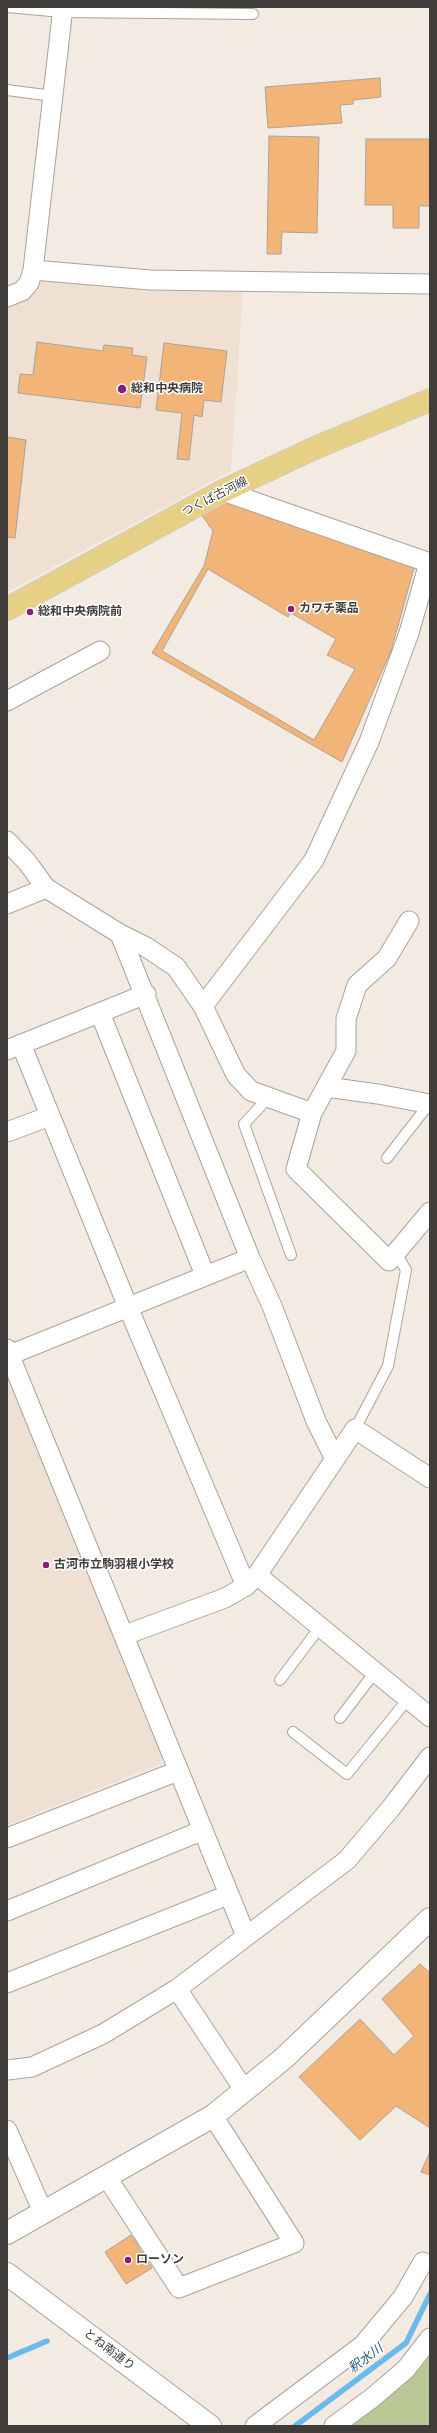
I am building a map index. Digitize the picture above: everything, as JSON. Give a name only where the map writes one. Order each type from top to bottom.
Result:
[{"type":"main road","name":"つくば古河線","points":[[7,609],[223,491],[317,447],[430,400]]},
{"type":"street","points":[[7,297],[22,291],[29,283],[33,270],[62,10]]},
{"type":"street","points":[[33,270],[150,280],[430,284]]},
{"type":"street","points":[[203,1006],[314,860],[369,742],[409,633],[430,563],[223,491]]},
{"type":"street","points":[[7,701],[100,651]]},
{"type":"street","points":[[7,841],[27,862],[46,888],[120,934],[146,947],[176,968],[203,1006],[236,1075],[251,1091],[312,1113]]},
{"type":"street","points":[[7,904],[46,888]]},
{"type":"street","points":[[409,921],[386,958],[357,985],[346,1020],[346,1051],[312,1113],[296,1169],[389,1261],[430,1212]]},
{"type":"street","points":[[120,934],[146,994],[250,1258],[272,1306],[316,1421],[335,1459]]},
{"type":"street","points":[[146,994],[14,1047],[50,1116],[128,1307],[251,1580],[320,1627],[430,1717]]},
{"type":"street","points":[[100,1013],[205,1275]]},
{"type":"street","points":[[326,1087],[378,1094],[429,1104]]},
{"type":"street","points":[[7,1132],[50,1116]]},
{"type":"street","points":[[246,1936],[202,1831],[125,1635],[8,1353],[250,1258]]},
{"type":"street","points":[[125,1635],[225,1598],[251,1580],[355,1429],[430,1478]]},
{"type":"street","points":[[7,2070],[32,2067],[103,2034],[177,1989],[347,1860],[391,1808],[430,1757]]},
{"type":"street","points":[[7,1838],[178,1771]]},
{"type":"street","points":[[7,1911],[202,1831]]},
{"type":"street","points":[[7,1982],[228,1895]]},
{"type":"street","points":[[7,2233],[213,2116],[284,2058],[427,1925]]},
{"type":"street","points":[[177,1989],[245,2091]]},
{"type":"street","points":[[106,2176],[179,2288],[294,2243],[213,2116]]},
{"type":"street","points":[[7,2130],[43,2212]]},
{"type":"street","points":[[254,2426],[324,2376],[362,2345],[402,2297],[423,2262]]},
{"type":"street","name":"とね南通り","points":[[7,2274],[210,2426]]},
{"type":"street","points":[[334,2426],[372,2398],[406,2368],[430,2338]]},
{"type":"lane","points":[[7,7],[62,10],[253,14]]},
{"type":"lane","points":[[7,90],[53,96]]},
{"type":"lane","points":[[269,1098],[244,1124],[291,1255]]},
{"type":"lane","points":[[387,1158],[429,1104]]},
{"type":"lane","points":[[355,1429],[388,1366],[406,1270],[396,1253]]},
{"type":"lane","points":[[280,1680],[320,1627]]},
{"type":"lane","points":[[340,1718],[375,1672]]},
{"type":"lane","points":[[293,1732],[347,1774],[408,1699]]},
{"type":"shaded area","name":"総和中央病院","points":[[40,278],[243,291],[231,471],[7,592],[7,307],[25,300],[35,291]]},
{"type":"shaded area","name":"古河市立駒羽根小学校","points":[[7,1372],[164,1758],[160,1764],[7,1825]]},
{"type":"green space","points":[[430,2349],[430,2426],[348,2426],[389,2397]]},
{"type":"building","points":[[380,78],[381,97],[353,100],[353,104],[340,105],[342,123],[268,128],[265,87]]},
{"type":"building","points":[[269,136],[319,137],[317,233],[282,232],[281,254],[267,254]]},
{"type":"building","points":[[366,139],[430,139],[430,206],[419,206],[419,228],[393,228],[393,205],[365,205]]},
{"type":"building","points":[[37,342],[103,351],[104,345],[133,348],[132,355],[147,357],[140,408],[18,393],[20,374],[33,375]]},
{"type":"building","points":[[164,343],[227,351],[221,402],[204,400],[202,417],[194,415],[189,460],[177,459],[182,413],[156,410]]},
{"type":"building","points":[[7,437],[26,440],[15,538],[7,537]]},
{"type":"building","name":"カワチ薬品","points":[[224,496],[416,561],[391,651],[342,762],[152,653],[204,566],[213,531],[198,510]]},
{"type":"building","points":[[208,569],[288,617],[291,613],[336,639],[327,655],[355,669],[314,740],[162,651]]},
{"type":"building","points":[[420,1964],[430,1973],[430,2128],[396,2106],[360,2140],[299,2077],[360,2019],[394,2055],[414,2036],[382,1999]]},
{"type":"building","points":[[430,2152],[430,2175],[421,2172]]},
{"type":"building","name":"ローソン","points":[[131,2235],[152,2268],[126,2284],[105,2252]]},
{"type":"waterway","name":"釈水川","points":[[295,2426],[406,2343],[430,2294]]},
{"type":"waterway","name":"釈水川","points":[[7,2358],[47,2341]]},
{"type":"place","name":"総和中央病院","points":[[122,389]]},
{"type":"place","name":"カワチ薬品","points":[[291,609]]},
{"type":"place","name":"総和中央病院前","points":[[30,612]]},
{"type":"place","name":"古河市立駒羽根小学校","points":[[46,1565]]},
{"type":"place","name":"ローソン","points":[[128,2260]]}]
